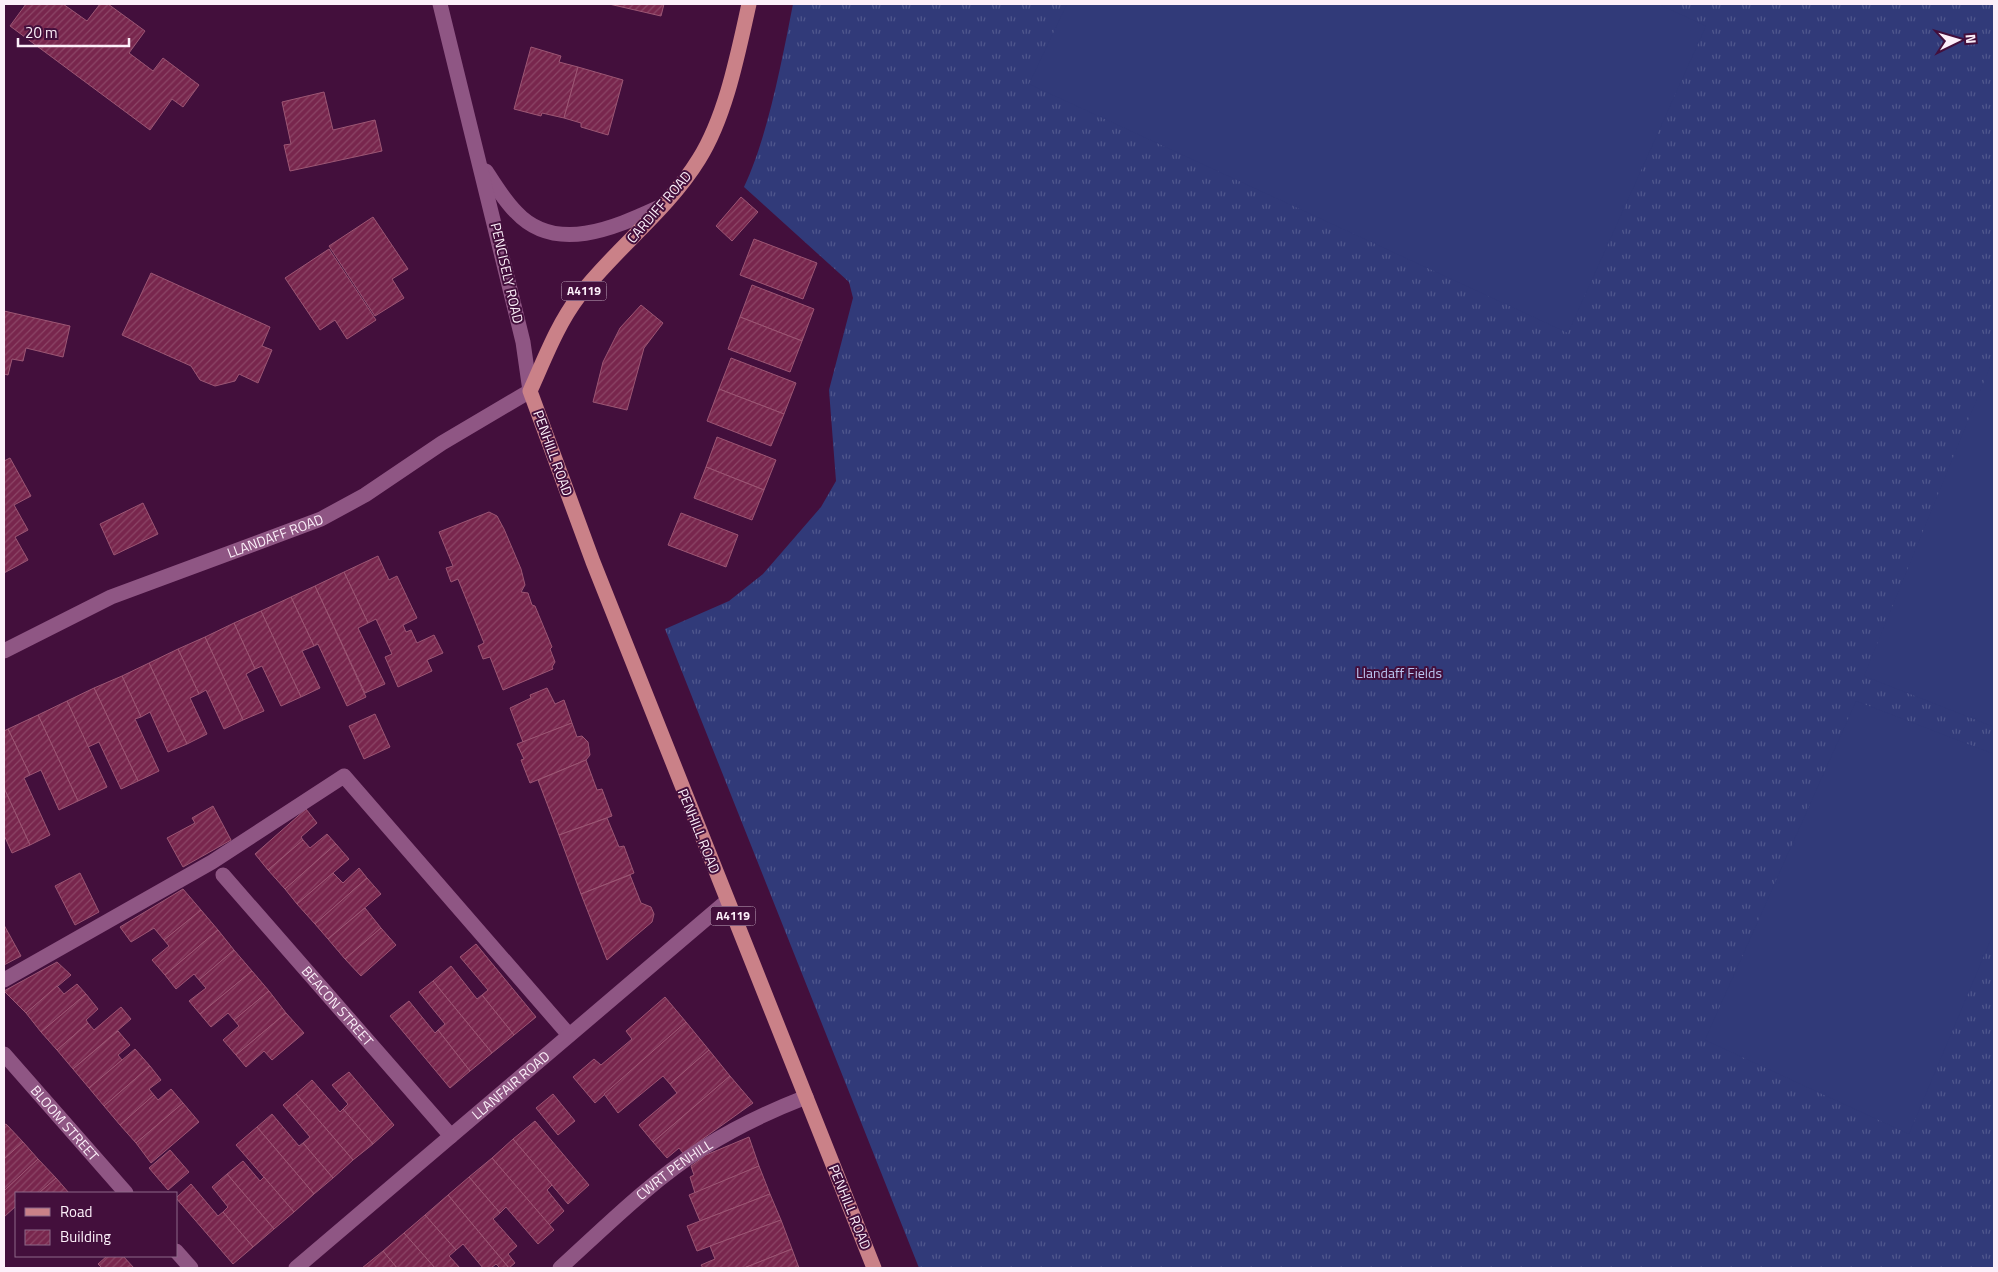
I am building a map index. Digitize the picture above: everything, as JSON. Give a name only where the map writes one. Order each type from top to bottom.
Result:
[{"type":"main road","name":"PENCISELY ROAD","points":[[440,4],[523,342],[530,391]]},
{"type":"main road","name":"CARDIFF ROAD","points":[[530,391],[552,342],[579,296],[683,184],[700,157],[714,127],[736,59],[749,4]]},
{"type":"main road","name":"PENCISELY ROAD","points":[[478,157],[501,195],[517,214],[535,226],[552,232],[570,236],[591,233],[620,225],[660,207]]},
{"type":"main road","name":"LLANDAFF ROAD","points":[[4,651],[111,597],[321,519],[344,507],[442,443],[530,391]]},
{"type":"main road","name":"PENHILL ROAD","points":[[530,391],[593,562],[874,1268]]},
{"type":"main road","points":[[4,980],[212,862],[344,776],[569,1035]]},
{"type":"main road","name":"BEACON STREET","points":[[212,862],[451,1136]]},
{"type":"main road","name":"LLANFAIR ROAD","points":[[296,1268],[727,901]]},
{"type":"main road","name":"BLOOM STREET","points":[[4,1054],[125,1192]]},
{"type":"main road","name":"CWRT PENHILL","points":[[560,1268],[644,1194],[702,1148],[766,1114],[806,1097]]},
{"type":"main road","points":[[178,1253],[191,1268]]},
{"type":"green space","name":"Llandaff Fields","points":[[793,4],[1994,4],[1994,1268],[919,1268],[665,629],[729,601],[763,574],[821,507],[836,481],[829,390],[853,298],[849,282],[744,187],[753,167],[767,121]]},
{"type":"green space","points":[[1067,4],[1658,4],[1706,26],[1568,333],[1029,84]]},
{"type":"green space","points":[[1994,357],[1994,727],[1864,676]]},
{"type":"green space","points":[[1856,701],[1994,754],[1994,932],[1909,1134],[1705,1040]]},
{"type":"building","points":[[26,4],[63,4],[87,21],[100,4],[108,4],[145,31],[129,53],[153,71],[163,58],[199,85],[183,107],[172,99],[150,130],[10,26]]},
{"type":"building","points":[[609,4],[664,4],[661,16]]},
{"type":"building","points":[[531,47],[561,56],[559,62],[578,67],[564,118],[542,113],[541,116],[514,109]]},
{"type":"building","points":[[578,67],[623,80],[608,135],[581,127],[581,123],[564,118]]},
{"type":"building","points":[[324,92],[333,130],[375,120],[382,151],[290,171],[284,145],[291,144],[282,102]]},
{"type":"building","points":[[741,197],[758,212],[732,241],[716,226]]},
{"type":"building","points":[[373,217],[408,269],[392,279],[404,298],[375,316],[329,246]]},
{"type":"building","points":[[754,239],[817,263],[803,299],[740,275]]},
{"type":"building","points":[[329,249],[376,320],[347,339],[335,320],[320,330],[285,278]]},
{"type":"building","points":[[151,273],[270,327],[262,346],[272,350],[258,383],[239,374],[235,381],[215,386],[200,380],[191,366],[122,335]]},
{"type":"building","points":[[752,285],[814,309],[802,341],[740,317]]},
{"type":"building","points":[[641,305],[663,323],[644,348],[627,410],[593,402],[603,362],[620,328]]},
{"type":"building","points":[[4,311],[70,326],[63,357],[26,348],[23,361],[12,359],[8,375],[4,374]]},
{"type":"building","points":[[740,317],[802,341],[790,372],[728,349]]},
{"type":"building","points":[[731,358],[796,383],[784,414],[719,389]]},
{"type":"building","points":[[719,389],[784,414],[771,446],[707,421]]},
{"type":"building","points":[[717,437],[776,460],[764,490],[706,467]]},
{"type":"building","points":[[10,458],[31,496],[14,505],[28,530],[15,537],[28,560],[4,573],[4,461]]},
{"type":"building","points":[[706,467],[764,490],[752,520],[694,498]]},
{"type":"building","points":[[143,503],[158,534],[114,555],[100,524]]},
{"type":"building","points":[[489,512],[497,516],[504,529],[521,569],[525,585],[521,592],[528,593],[532,605],[535,606],[552,647],[550,649],[555,662],[552,667],[553,669],[503,690],[490,657],[483,659],[478,646],[484,643],[458,579],[451,582],[446,568],[453,566],[439,532]]},
{"type":"building","points":[[681,513],[738,535],[726,567],[668,545]]},
{"type":"building","points":[[378,556],[389,580],[397,576],[417,618],[403,625],[406,632],[411,630],[417,643],[434,635],[443,653],[427,660],[432,671],[398,687],[385,657],[392,654],[376,619],[368,623],[344,572]]},
{"type":"building","points":[[344,572],[368,623],[358,628],[385,684],[365,693],[315,586]]},
{"type":"building","points":[[315,586],[366,697],[347,706],[318,644],[314,646],[291,597]]},
{"type":"building","points":[[291,597],[314,646],[302,651],[320,688],[301,697],[261,611]]},
{"type":"building","points":[[261,611],[301,697],[281,706],[262,666],[255,669],[234,623]]},
{"type":"building","points":[[234,623],[255,669],[246,674],[264,711],[243,720],[205,637]]},
{"type":"building","points":[[205,637],[243,720],[224,729],[206,690],[199,694],[178,649]]},
{"type":"building","points":[[178,649],[199,694],[190,698],[207,734],[187,744],[149,663]]},
{"type":"building","points":[[149,663],[187,744],[168,752],[150,712],[141,717],[122,676]]},
{"type":"building","points":[[122,676],[141,717],[135,719],[159,771],[138,781],[94,688]]},
{"type":"building","points":[[94,688],[138,781],[121,789],[99,742],[88,747],[67,701]]},
{"type":"building","points":[[547,688],[555,704],[564,700],[572,723],[523,742],[510,708],[531,698],[530,695]]},
{"type":"building","points":[[67,701],[107,787],[78,801],[38,715]]},
{"type":"building","points":[[375,714],[390,747],[364,759],[349,726]]},
{"type":"building","points":[[38,715],[78,801],[59,810],[41,770],[30,775],[8,729]]},
{"type":"building","points":[[572,723],[577,737],[582,736],[588,742],[590,755],[586,760],[530,783],[521,760],[524,759],[517,744]]},
{"type":"building","points":[[8,729],[30,775],[24,778],[50,835],[30,845],[4,788],[4,731]]},
{"type":"building","points":[[586,760],[597,790],[602,789],[612,816],[559,835],[538,780]]},
{"type":"building","points":[[4,788],[30,845],[12,853],[4,835]]},
{"type":"building","points":[[213,806],[231,840],[183,867],[167,838],[195,823],[192,818]]},
{"type":"building","points":[[306,809],[317,823],[301,837],[303,840],[268,870],[255,854]]},
{"type":"building","points":[[607,818],[619,847],[624,846],[634,873],[581,894],[559,835]]},
{"type":"building","points":[[327,834],[336,844],[285,889],[268,870],[303,840],[310,848]]},
{"type":"building","points":[[336,844],[349,859],[297,904],[285,889]]},
{"type":"building","points":[[359,868],[367,878],[315,924],[297,904],[333,873],[343,883]]},
{"type":"building","points":[[80,873],[99,912],[75,925],[55,886]]},
{"type":"building","points":[[630,875],[641,903],[651,907],[654,914],[652,922],[607,960],[581,894]]},
{"type":"building","points":[[367,878],[381,894],[328,939],[315,924]]},
{"type":"building","points":[[183,889],[201,910],[164,940],[154,928],[131,942],[120,927]]},
{"type":"building","points":[[365,908],[381,928],[345,959],[328,939]]},
{"type":"building","points":[[201,910],[218,930],[165,975],[152,960],[169,946],[164,940]]},
{"type":"building","points":[[4,925],[21,956],[4,965]]},
{"type":"building","points":[[381,928],[396,945],[361,976],[345,959]]},
{"type":"building","points":[[218,930],[234,950],[199,980],[194,974],[176,989],[165,975]]},
{"type":"building","points":[[476,944],[536,1017],[514,1035],[482,995],[488,990],[460,957]]},
{"type":"building","points":[[234,950],[252,971],[200,1014],[189,1001],[206,988],[199,980]]},
{"type":"building","points":[[57,962],[71,975],[26,1013],[4,991]]},
{"type":"building","points":[[451,966],[477,999],[482,995],[514,1035],[492,1053],[433,981]]},
{"type":"building","points":[[252,971],[269,991],[234,1020],[228,1013],[211,1027],[200,1014]]},
{"type":"building","points":[[433,981],[492,1053],[470,1071],[438,1030],[445,1024],[419,992]]},
{"type":"building","points":[[77,984],[86,994],[41,1032],[26,1013],[57,986],[64,994]]},
{"type":"building","points":[[269,991],[286,1013],[236,1055],[223,1040],[239,1026],[234,1020]]},
{"type":"building","points":[[86,994],[98,1009],[86,1020],[88,1023],[57,1050],[41,1032]]},
{"type":"building","points":[[665,997],[686,1022],[595,1103],[573,1077],[594,1059],[601,1065],[632,1039],[626,1031]]},
{"type":"building","points":[[409,1001],[435,1033],[438,1030],[470,1071],[450,1088],[390,1016]]},
{"type":"building","points":[[121,1007],[131,1019],[73,1069],[57,1050],[88,1023],[94,1030]]},
{"type":"building","points":[[286,1013],[304,1033],[272,1060],[264,1051],[246,1067],[236,1055]]},
{"type":"building","points":[[686,1022],[709,1050],[670,1084],[663,1076],[618,1113],[604,1094]]},
{"type":"building","points":[[118,1031],[130,1045],[118,1055],[122,1060],[89,1088],[73,1069]]},
{"type":"building","points":[[135,1049],[150,1066],[104,1106],[89,1088]]},
{"type":"building","points":[[709,1050],[730,1076],[653,1142],[639,1125],[677,1093],[670,1084]]},
{"type":"building","points":[[150,1066],[161,1080],[149,1089],[154,1095],[120,1125],[104,1106]]},
{"type":"building","points":[[349,1072],[394,1125],[373,1144],[343,1109],[348,1104],[332,1085]]},
{"type":"building","points":[[730,1076],[753,1103],[683,1153],[679,1148],[667,1158],[653,1142]]},
{"type":"building","points":[[312,1080],[340,1112],[343,1109],[373,1144],[353,1160],[296,1094]]},
{"type":"building","points":[[171,1089],[183,1103],[136,1143],[120,1125],[154,1095],[158,1100]]},
{"type":"building","points":[[296,1094],[353,1160],[333,1178],[303,1143],[310,1137],[283,1105]]},
{"type":"building","points":[[553,1094],[575,1121],[558,1135],[536,1108]]},
{"type":"building","points":[[183,1103],[199,1122],[151,1163],[136,1143]]},
{"type":"building","points":[[272,1114],[299,1146],[303,1143],[333,1178],[314,1194],[257,1127]]},
{"type":"building","points":[[535,1121],[589,1185],[568,1204],[513,1139]]},
{"type":"building","points":[[6,1124],[23,1142],[4,1159],[4,1125]]},
{"type":"building","points":[[257,1127],[314,1194],[294,1212],[236,1145]]},
{"type":"building","points":[[749,1137],[759,1166],[695,1193],[690,1177],[694,1175],[691,1166],[706,1155]]},
{"type":"building","points":[[513,1139],[552,1185],[547,1190],[564,1211],[549,1225],[492,1158]]},
{"type":"building","points":[[23,1142],[38,1159],[4,1191],[4,1159]]},
{"type":"building","points":[[170,1150],[189,1172],[168,1190],[149,1168]]},
{"type":"building","points":[[492,1158],[554,1230],[538,1244],[506,1207],[500,1213],[469,1177]]},
{"type":"building","points":[[38,1159],[56,1178],[40,1192],[15,1192],[15,1207],[4,1217],[4,1191]]},
{"type":"building","points":[[243,1161],[260,1181],[264,1177],[294,1212],[274,1229],[227,1174]]},
{"type":"building","points":[[759,1166],[770,1194],[700,1221],[689,1195]]},
{"type":"building","points":[[227,1174],[274,1229],[253,1247],[223,1212],[228,1207],[212,1187]]},
{"type":"building","points":[[469,1177],[500,1213],[493,1219],[517,1246],[508,1254],[515,1263],[509,1268],[448,1195]]},
{"type":"building","points":[[56,1178],[68,1192],[40,1192]]},
{"type":"building","points":[[191,1184],[218,1216],[223,1212],[253,1247],[233,1264],[178,1200],[178,1196]]},
{"type":"building","points":[[770,1194],[781,1220],[697,1251],[687,1226]]},
{"type":"building","points":[[448,1195],[509,1268],[500,1268],[496,1264],[491,1268],[483,1268],[463,1244],[456,1250],[425,1215]]},
{"type":"building","points":[[425,1215],[456,1250],[449,1256],[460,1268],[435,1268],[404,1233]]},
{"type":"building","points":[[781,1220],[792,1249],[744,1268],[703,1268],[701,1265],[715,1259],[710,1246]]},
{"type":"building","points":[[404,1233],[435,1268],[397,1268],[383,1251]]},
{"type":"building","points":[[792,1249],[799,1268],[744,1268]]},
{"type":"building","points":[[383,1251],[397,1268],[362,1268]]},
{"type":"building","points":[[106,1257],[124,1257],[134,1268],[102,1268],[98,1264]]}]
